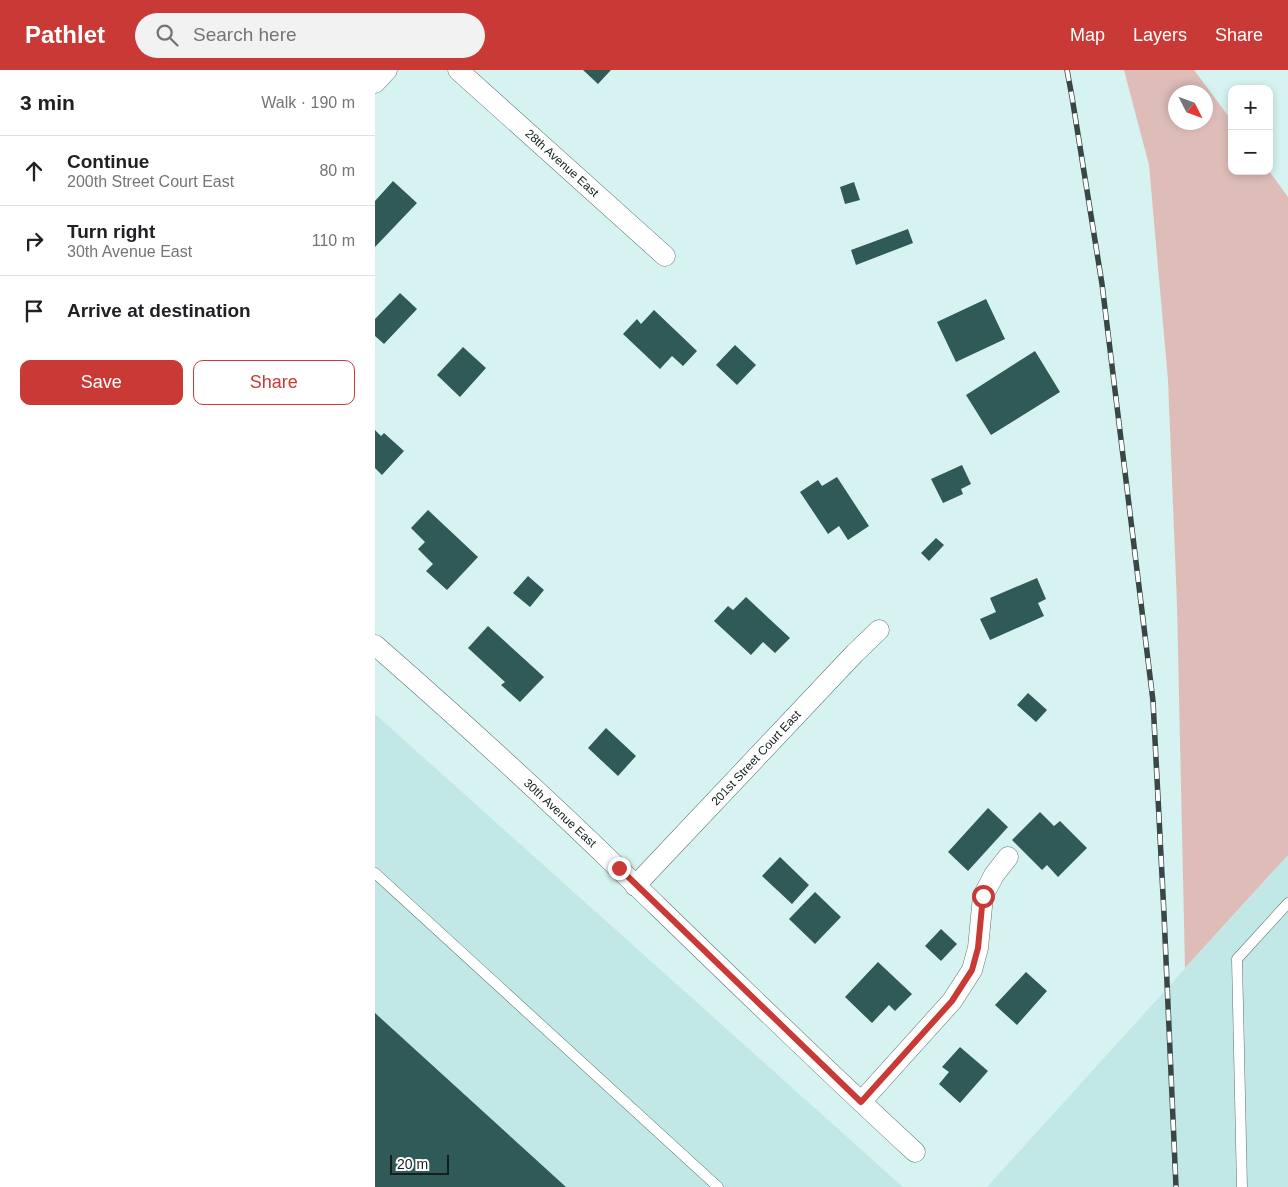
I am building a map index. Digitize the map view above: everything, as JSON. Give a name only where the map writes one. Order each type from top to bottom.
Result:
[{"type":"street","points":[[375,83],[387,70]]},
{"type":"street","name":"28th Avenue East","points":[[458,70],[665,256]]},
{"type":"street","name":"201st Street Court East","points":[[635,886],[855,653],[879,630]]},
{"type":"street","name":"30th Avenue East","points":[[375,644],[619,868],[635,886],[915,1152]]},
{"type":"street","points":[[861,1102],[952,1001],[972,970],[978,948],[983,896],[994,875],[1008,857]]},
{"type":"lane","points":[[375,873],[718,1187]]},
{"type":"lane","points":[[1241,1187],[1237,959],[1288,903]]},
{"type":"shaded area","points":[[1124,70],[1194,70],[1205,85],[1168,85],[1168,130],[1213,130],[1213,96],[1228,116],[1228,175],[1272,175],[1288,197],[1288,855],[1185,968],[1177,605],[1168,380],[1149,165]]},
{"type":"shaded area","points":[[375,714],[903,1187],[375,1187]]},
{"type":"shaded area","points":[[1288,855],[1288,1187],[987,1187],[1142,1016]]},
{"type":"building","points":[[583,70],[611,70],[598,84]]},
{"type":"building","points":[[393,181],[417,203],[375,247],[375,201]]},
{"type":"building","points":[[854,182],[860,200],[845,204],[840,187]]},
{"type":"building","points":[[908,229],[913,243],[856,265],[851,250]]},
{"type":"building","points":[[400,293],[417,309],[384,344],[375,336],[375,319]]},
{"type":"building","points":[[986,299],[1005,339],[956,362],[937,322]]},
{"type":"building","points":[[654,310],[697,351],[683,366],[672,356],[660,369],[623,334],[637,319],[641,324]]},
{"type":"building","points":[[735,345],[756,365],[737,385],[716,365]]},
{"type":"building","points":[[463,347],[486,368],[460,397],[437,375]]},
{"type":"building","points":[[1035,351],[1060,392],[991,435],[966,395]]},
{"type":"building","points":[[375,430],[381,436],[384,433],[404,451],[382,475],[375,468]]},
{"type":"building","points":[[962,465],[971,484],[961,489],[963,494],[943,503],[931,479]]},
{"type":"building","points":[[837,477],[869,526],[848,540],[839,526],[828,534],[800,492],[818,480],[822,486]]},
{"type":"building","points":[[428,510],[478,557],[447,590],[426,571],[433,564],[418,549],[425,542],[411,528]]},
{"type":"building","points":[[936,538],[944,545],[929,561],[921,553]]},
{"type":"building","points":[[528,576],[544,590],[530,607],[513,593]]},
{"type":"building","points":[[1037,578],[1046,599],[1038,603],[1044,616],[990,640],[980,619],[996,612],[990,598]]},
{"type":"building","points":[[746,597],[790,638],[775,653],[763,642],[751,655],[714,621],[728,606],[733,610]]},
{"type":"building","points":[[488,626],[544,677],[520,702],[501,685],[505,682],[468,648]]},
{"type":"building","points":[[1028,693],[1047,710],[1036,722],[1017,705]]},
{"type":"building","points":[[606,728],[636,756],[618,776],[588,748]]},
{"type":"building","points":[[988,808],[1008,827],[968,871],[948,852]]},
{"type":"building","points":[[1040,812],[1054,826],[1060,821],[1087,848],[1058,877],[1047,865],[1042,870],[1012,840]]},
{"type":"building","points":[[780,857],[809,885],[792,904],[762,876]]},
{"type":"building","points":[[815,892],[841,917],[815,944],[789,919]]},
{"type":"building","points":[[941,929],[957,944],[941,961],[925,946]]},
{"type":"building","points":[[878,962],[912,994],[895,1011],[889,1005],[872,1023],[845,997]]},
{"type":"building","points":[[1026,972],[1047,991],[1017,1025],[995,1005]]},
{"type":"building","points":[[375,1013],[566,1187],[375,1187]]},
{"type":"building","points":[[960,1047],[988,1071],[960,1103],[939,1084],[949,1072],[942,1067]]},
{"type":"railway","points":[[1067,70],[1102,284],[1153,701],[1176,1187]]},
{"type":"route","points":[[619,868],[635,886],[861,1102],[952,1001],[972,970],[978,948],[983,896]]}]
